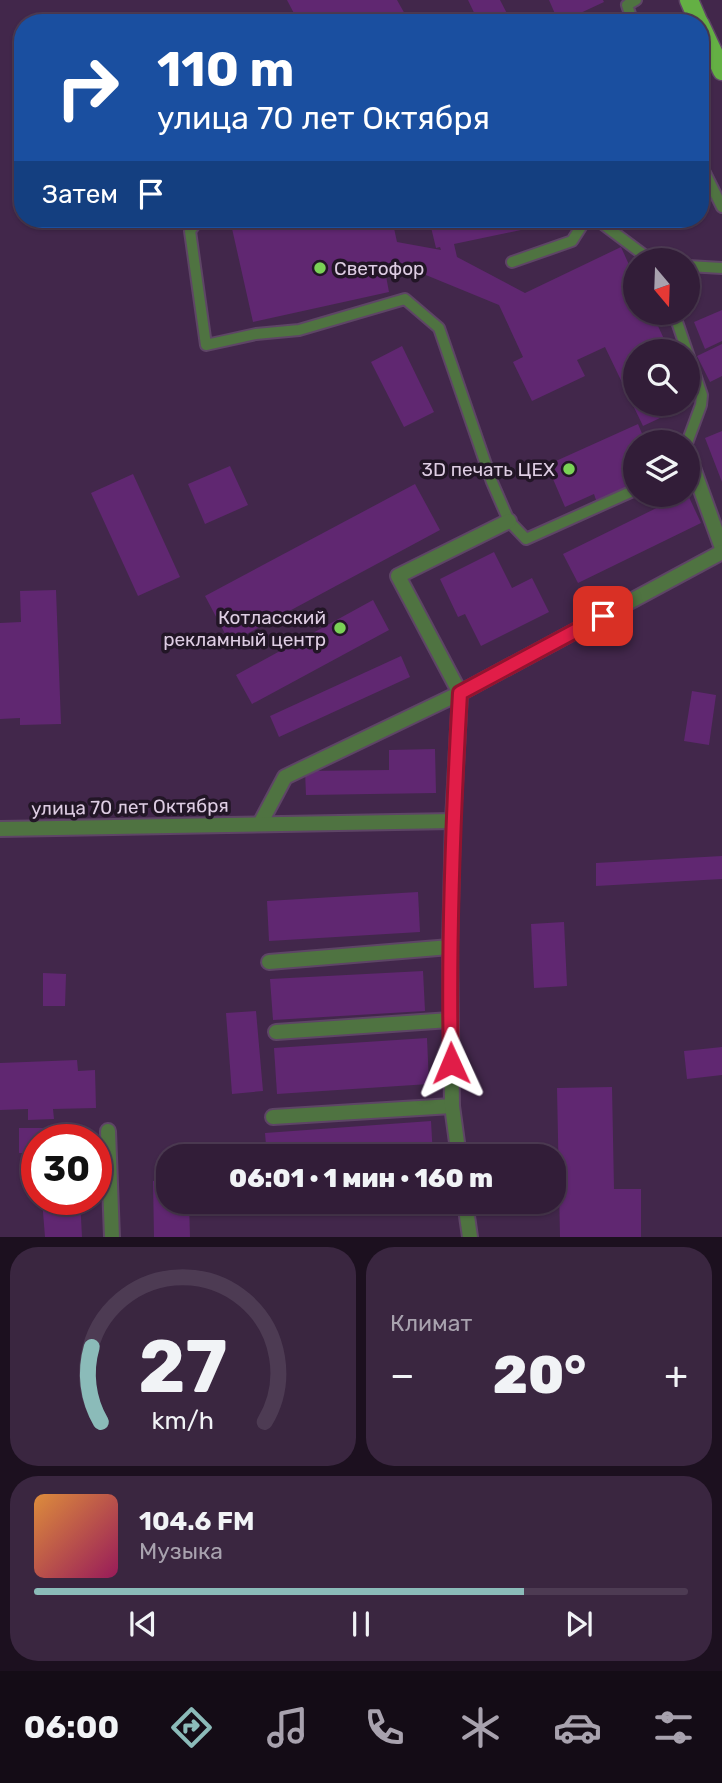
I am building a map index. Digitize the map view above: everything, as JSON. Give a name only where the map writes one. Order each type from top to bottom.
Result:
[{"type":"main road","points":[[709,43],[722,71]]},
{"type":"street","points":[[260,824],[285,777],[460,693],[722,550],[700,488]]},
{"type":"street","points":[[457,1144],[452,1106],[450,947],[460,693],[398,576],[509,521]]},
{"type":"street","name":"улица 70 лет Октября","points":[[0,829],[453,821]]},
{"type":"street","points":[[269,962],[450,947]]},
{"type":"street","points":[[276,1032],[450,1020]]},
{"type":"street","points":[[273,1117],[452,1106]]},
{"type":"street","points":[[467,1214],[470,1237]]},
{"type":"street","points":[[111,1215],[112,1237]]},
{"type":"lane","points":[[709,181],[722,207]]},
{"type":"lane","points":[[192,228],[190,231],[206,345],[256,334],[299,330],[405,299],[439,328],[492,482],[509,521],[526,539],[623,495]]},
{"type":"lane","points":[[512,262],[572,241],[580,228]]},
{"type":"lane","points":[[608,228],[635,248]]},
{"type":"lane","points":[[700,267],[722,268]]},
{"type":"lane","points":[[678,326],[702,395],[692,430]]},
{"type":"building","points":[[287,0],[397,0],[405,14],[294,14]]},
{"type":"building","points":[[468,0],[500,0],[507,14],[475,14]]},
{"type":"building","points":[[549,0],[604,2],[578,14],[555,14]]},
{"type":"building","points":[[232,228],[394,228],[397,242],[441,250],[440,247],[436,248],[431,228],[530,228],[454,244],[457,257],[525,293],[621,247],[623,326],[658,326],[664,339],[623,339],[623,384],[605,347],[577,360],[585,376],[532,401],[513,362],[523,357],[499,305],[399,264],[400,273],[386,276],[389,292],[253,322]]},
{"type":"building","points":[[722,310],[722,341],[705,349],[696,326],[700,326],[700,319]]},
{"type":"building","points":[[722,344],[722,376],[710,382],[700,362],[700,355]]},
{"type":"building","points":[[402,346],[434,412],[404,427],[371,362]]},
{"type":"building","points":[[638,416],[664,416],[643,426]]},
{"type":"building","points":[[638,424],[641,430],[625,430]]},
{"type":"building","points":[[623,431],[623,491],[597,503],[594,494],[565,507],[547,465]]},
{"type":"building","points":[[722,431],[722,482],[705,438]]},
{"type":"building","points":[[230,466],[248,505],[205,524],[188,484]]},
{"type":"building","points":[[133,474],[180,577],[138,596],[91,493]]},
{"type":"building","points":[[415,484],[440,530],[230,643],[205,596]]},
{"type":"building","points":[[659,507],[694,507],[701,523],[578,583],[563,554]]},
{"type":"building","points":[[494,552],[512,588],[532,578],[549,612],[481,646],[465,614],[458,617],[440,579]]},
{"type":"building","points":[[56,590],[61,724],[20,725],[20,718],[0,719],[0,623],[21,622],[20,591]]},
{"type":"building","points":[[373,600],[389,630],[252,704],[236,675]]},
{"type":"building","points":[[401,656],[410,677],[279,737],[270,716]]},
{"type":"building","points":[[692,691],[716,695],[709,745],[684,741]]},
{"type":"building","points":[[435,749],[436,793],[306,795],[305,771],[389,770],[389,750]]},
{"type":"building","points":[[722,856],[722,879],[596,886],[596,863]]},
{"type":"building","points":[[418,892],[420,932],[269,941],[267,901]]},
{"type":"building","points":[[564,922],[567,986],[534,988],[531,924]]},
{"type":"building","points":[[423,971],[425,1011],[273,1020],[270,979]]},
{"type":"building","points":[[43,973],[66,974],[65,1006],[43,1006]]},
{"type":"building","points":[[256,1011],[263,1091],[232,1094],[226,1013]]},
{"type":"building","points":[[427,1038],[429,1084],[277,1094],[274,1048]]},
{"type":"building","points":[[722,1047],[722,1075],[687,1079],[684,1051]]},
{"type":"building","points":[[77,1060],[78,1071],[95,1070],[96,1108],[53,1109],[54,1119],[28,1120],[28,1109],[0,1110],[0,1063]]},
{"type":"building","points":[[612,1087],[614,1189],[641,1189],[641,1237],[560,1237],[560,1214],[566,1214],[566,1144],[558,1144],[557,1088]]},
{"type":"building","points":[[431,1121],[432,1144],[266,1144],[265,1133]]},
{"type":"building","points":[[19,1128],[21,1128],[21,1153]]},
{"type":"building","points":[[153,1181],[156,1181],[156,1214],[189,1214],[190,1237],[154,1237]]},
{"type":"building","points":[[43,1215],[81,1215],[82,1237],[45,1237]]},
{"type":"place","name":"Светофор","points":[[320,268]]},
{"type":"place","name":"3D печать ЦЕХ","points":[[569,469]]},
{"type":"place","name":"Котласский рекламный центр","points":[[340,628]]},
{"type":"route","points":[[451,1063],[452,846],[460,693],[603,616]]}]
